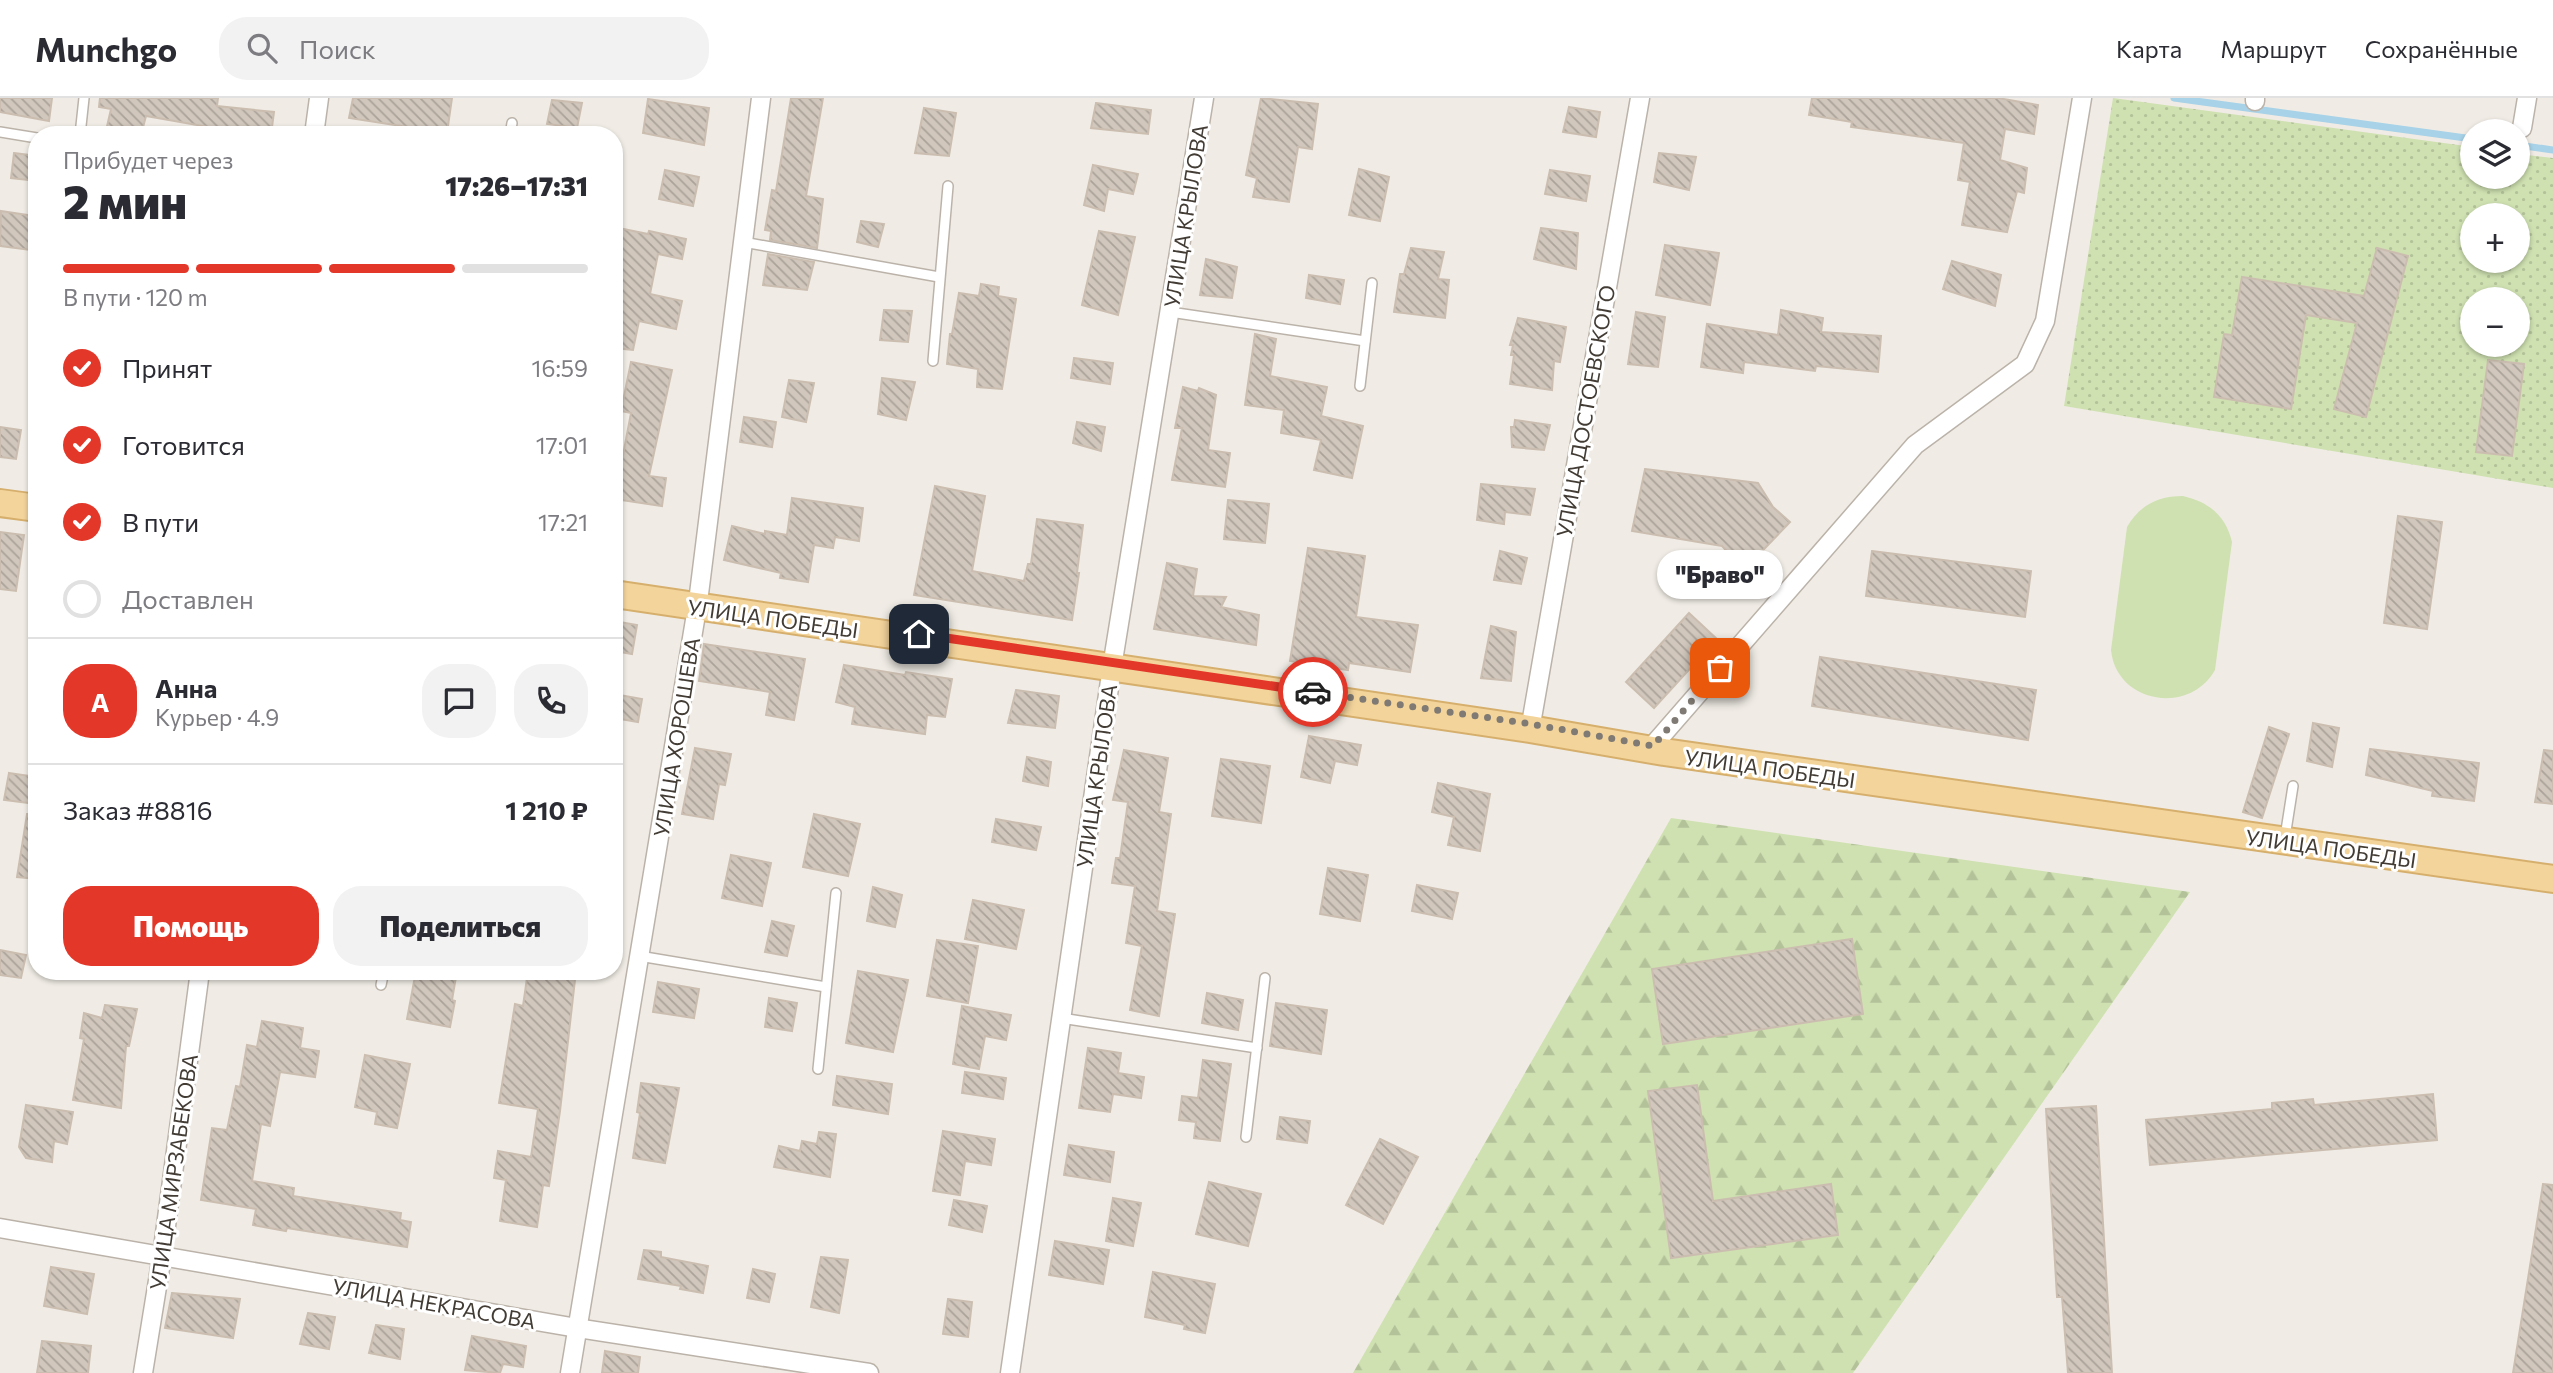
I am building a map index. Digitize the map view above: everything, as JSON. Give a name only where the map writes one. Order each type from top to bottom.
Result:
[{"type":"main road","points":[[0,500],[28,505]]},
{"type":"main road","name":"УЛИЦА ПОБЕДЫ","points":[[623,593],[1531,724],[1651,748],[2553,876]]},
{"type":"main road","name":"УЛИЦА ПОБЕДЫ","points":[[1113,665],[1651,748],[2553,876]]},
{"type":"street","points":[[315,126],[319,98]]},
{"type":"street","name":"УЛИЦА ХОРОШЕВА","points":[[570,1373],[698,604],[761,98]]},
{"type":"street","name":"УЛИЦА КРЫЛОВА","points":[[1010,1373],[1113,665],[1204,98]]},
{"type":"street","name":"УЛИЦА ДОСТОЕВСКОГО","points":[[1531,724],[1640,98]]},
{"type":"street","points":[[1651,748],[1914,445],[2025,364],[2045,321],[2082,98]]},
{"type":"street","points":[[2524,119],[2527,98]]},
{"type":"street","name":"УЛИЦА МИРЗАБЕКОВА","points":[[143,1373],[162,1256],[199,980]]},
{"type":"street","name":"УЛИЦА НЕКРАСОВА","points":[[0,1228],[577,1328],[869,1373]]},
{"type":"lane","points":[[81,126],[84,98]]},
{"type":"lane","points":[[0,132],[28,137]]},
{"type":"lane","points":[[933,361],[948,186]]},
{"type":"lane","points":[[743,242],[939,277]]},
{"type":"lane","points":[[1360,386],[1372,283]]},
{"type":"lane","points":[[1170,312],[1365,341]]},
{"type":"lane","points":[[2285,837],[2293,786]]},
{"type":"lane","points":[[818,1069],[836,893]]},
{"type":"lane","points":[[639,956],[826,986]]},
{"type":"lane","points":[[1247,1136],[1265,978]]},
{"type":"lane","points":[[381,985],[382,980]]},
{"type":"lane","points":[[1061,1018],[1257,1048]]},
{"type":"green space","points":[[2113,98],[2460,145],[2460,189],[2530,189],[2530,155],[2553,158],[2553,488],[2064,406]]},
{"type":"green space","points":[[2183,496],[2201,502],[2215,512],[2225,525],[2232,542],[2215,670],[2203,685],[2188,694],[2172,698],[2155,697],[2139,692],[2126,682],[2116,668],[2111,650],[2127,527],[2150,503]]},
{"type":"green space","points":[[1671,818],[2190,892],[1853,1373],[1353,1373]]},
{"type":"building","points":[[0,98],[52,98],[49,121],[0,112]]},
{"type":"building","points":[[100,98],[218,98],[217,106],[274,112],[272,126],[203,126],[146,116],[143,126],[107,126],[111,109],[99,107]]},
{"type":"building","points":[[353,98],[452,98],[448,126],[401,126],[349,118]]},
{"type":"building","points":[[791,98],[823,98],[806,196],[823,199],[817,248],[770,240],[771,231],[765,230],[772,190],[776,191]]},
{"type":"building","points":[[1261,98],[1318,104],[1312,149],[1298,147],[1289,202],[1253,197],[1257,178],[1246,175]]},
{"type":"building","points":[[1812,98],[1998,98],[2038,105],[2034,134],[2005,129],[2000,160],[2027,168],[2024,193],[2017,191],[2007,232],[1962,225],[1970,182],[1958,180],[1964,143],[1851,127],[1852,122],[1809,115]]},
{"type":"building","points":[[648,99],[709,108],[704,145],[643,133]]},
{"type":"building","points":[[552,100],[582,103],[577,126],[547,124]]},
{"type":"building","points":[[1096,103],[1151,110],[1148,134],[1091,128]]},
{"type":"building","points":[[1569,107],[1600,112],[1596,137],[1563,132]]},
{"type":"building","points":[[924,108],[956,113],[949,156],[915,153]]},
{"type":"building","points":[[14,153],[28,155],[28,180],[11,178]]},
{"type":"building","points":[[1659,153],[1696,157],[1689,190],[1654,182]]},
{"type":"building","points":[[1093,165],[1138,174],[1133,194],[1108,189],[1104,211],[1084,205]]},
{"type":"building","points":[[1359,169],[1389,177],[1380,221],[1349,215]]},
{"type":"building","points":[[665,170],[699,177],[693,206],[659,199]]},
{"type":"building","points":[[1550,170],[1590,176],[1586,201],[1545,194]]},
{"type":"building","points":[[1,211],[28,215],[28,250],[0,246]]},
{"type":"building","points":[[861,221],[884,224],[878,247],[857,242]]},
{"type":"building","points":[[1541,228],[1578,233],[1576,269],[1534,259]]},
{"type":"building","points":[[623,229],[686,239],[682,259],[658,254],[650,294],[682,301],[676,329],[639,321],[633,350],[623,349]]},
{"type":"building","points":[[1099,231],[1135,237],[1118,315],[1082,305]]},
{"type":"building","points":[[1665,245],[1719,253],[1710,305],[1656,295]]},
{"type":"building","points":[[1411,248],[1444,252],[1438,279],[1449,280],[1445,318],[1394,312],[1400,274],[1404,274]]},
{"type":"building","points":[[2377,248],[2408,256],[2366,417],[2334,409],[2357,323],[2306,315],[2291,409],[2214,397],[2224,334],[2232,335],[2242,277],[2364,296]]},
{"type":"building","points":[[768,254],[814,262],[807,290],[763,285]]},
{"type":"building","points":[[1206,259],[1237,267],[1232,298],[1200,295]]},
{"type":"building","points":[[1952,261],[2001,275],[1995,306],[1943,289]]},
{"type":"building","points":[[1309,275],[1344,280],[1340,304],[1306,298]]},
{"type":"building","points":[[981,284],[999,287],[998,296],[1016,299],[1002,389],[977,387],[978,369],[947,364],[959,293],[979,296]]},
{"type":"building","points":[[884,310],[912,311],[908,342],[880,340]]},
{"type":"building","points":[[1781,310],[1823,318],[1821,332],[1881,336],[1878,372],[1816,366],[1815,371],[1744,362],[1743,373],[1701,367],[1707,324],[1778,335]]},
{"type":"building","points":[[1636,312],[1665,317],[1658,367],[1628,364]]},
{"type":"building","points":[[1518,318],[1566,327],[1560,362],[1554,361],[1552,390],[1510,384],[1514,355],[1511,355],[1513,345],[1510,345]]},
{"type":"building","points":[[1255,334],[1276,339],[1270,376],[1327,387],[1321,416],[1363,426],[1352,478],[1314,470],[1321,440],[1281,433],[1284,410],[1245,405]]},
{"type":"building","points":[[1074,358],[1113,363],[1110,384],[1071,378]]},
{"type":"building","points":[[2488,360],[2524,364],[2512,456],[2476,452]]},
{"type":"building","points":[[631,362],[672,370],[649,476],[666,478],[662,506],[623,500],[623,455],[631,413],[623,411]]},
{"type":"building","points":[[882,378],[915,382],[906,420],[878,414]]},
{"type":"building","points":[[789,380],[814,383],[806,422],[782,417]]},
{"type":"building","points":[[1183,387],[1198,391],[1199,388],[1216,395],[1208,450],[1230,453],[1225,487],[1172,480],[1182,428],[1175,428]]},
{"type":"building","points":[[744,417],[776,422],[772,447],[740,442]]},
{"type":"building","points":[[1515,420],[1550,425],[1544,450],[1512,447],[1511,427],[1514,427]]},
{"type":"building","points":[[1077,422],[1105,427],[1101,451],[1073,443]]},
{"type":"building","points":[[0,427],[21,430],[16,459],[0,457]]},
{"type":"building","points":[[1645,469],[1758,483],[1773,507],[1790,522],[1744,570],[1722,546],[1632,531]]},
{"type":"building","points":[[1481,484],[1535,489],[1530,515],[1505,512],[1504,524],[1477,520]]},
{"type":"building","points":[[935,486],[985,496],[972,571],[1024,581],[1028,564],[1031,564],[1037,519],[1083,525],[1072,620],[914,595]]},
{"type":"building","points":[[792,498],[863,508],[859,541],[835,537],[833,548],[814,545],[808,582],[780,578],[781,573],[724,560],[732,526],[765,534],[765,531],[787,535]]},
{"type":"building","points":[[1228,500],[1269,504],[1265,543],[1224,539]]},
{"type":"building","points":[[2398,516],[2442,522],[2427,629],[2384,623]]},
{"type":"building","points":[[0,532],[24,535],[16,591],[0,589]]},
{"type":"building","points":[[1308,548],[1365,556],[1356,617],[1418,625],[1410,672],[1349,663],[1348,670],[1290,661]]},
{"type":"building","points":[[1500,551],[1527,558],[1521,584],[1494,580]]},
{"type":"building","points":[[1872,551],[2031,571],[2025,617],[1866,596]]},
{"type":"building","points":[[1167,563],[1197,569],[1193,596],[1226,597],[1221,607],[1259,615],[1256,645],[1154,629]]},
{"type":"building","points":[[1689,613],[1717,639],[1654,708],[1626,682]]},
{"type":"building","points":[[623,623],[637,625],[632,654],[623,652]]},
{"type":"building","points":[[1491,626],[1516,632],[1511,681],[1481,678]]},
{"type":"building","points":[[704,644],[805,659],[794,720],[766,715],[770,692],[699,681]]},
{"type":"building","points":[[1820,657],[2036,690],[2028,740],[1812,706]]},
{"type":"building","points":[[844,665],[952,679],[945,717],[927,715],[925,734],[852,724],[855,707],[836,702]]},
{"type":"building","points":[[1016,690],[1059,696],[1055,728],[1008,723]]},
{"type":"building","points":[[623,696],[642,699],[638,722],[623,720]]},
{"type":"building","points":[[2313,723],[2339,728],[2332,767],[2307,761]]},
{"type":"building","points":[[2269,727],[2289,734],[2262,818],[2243,812]]},
{"type":"building","points":[[1309,736],[1361,745],[1357,765],[1335,761],[1330,783],[1301,777]]},
{"type":"building","points":[[695,748],[731,754],[725,785],[719,784],[713,819],[682,814]]},
{"type":"building","points":[[2370,749],[2479,763],[2474,801],[2432,796],[2433,791],[2366,775]]},
{"type":"building","points":[[1124,750],[1168,758],[1159,812],[1171,814],[1157,911],[1175,914],[1159,1016],[1130,1010],[1142,946],[1126,943],[1135,886],[1112,883],[1116,858],[1120,858],[1128,802],[1113,800]]},
{"type":"building","points":[[2544,750],[2553,751],[2553,804],[2535,802]]},
{"type":"building","points":[[1027,757],[1051,762],[1048,786],[1023,781]]},
{"type":"building","points":[[1221,759],[1270,766],[1261,823],[1212,816]]},
{"type":"building","points":[[9,773],[28,776],[28,803],[4,800]]},
{"type":"building","points":[[1438,783],[1490,794],[1480,851],[1448,845],[1454,817],[1432,812]]},
{"type":"building","points":[[27,814],[28,814],[28,878],[17,877]]},
{"type":"building","points":[[814,814],[860,824],[848,876],[803,867]]},
{"type":"building","points":[[996,819],[1041,827],[1036,850],[992,842]]},
{"type":"building","points":[[731,855],[771,863],[762,906],[722,898]]},
{"type":"building","points":[[1328,868],[1368,875],[1360,921],[1320,914]]},
{"type":"building","points":[[1417,885],[1458,893],[1452,919],[1412,911]]},
{"type":"building","points":[[873,887],[902,895],[895,927],[867,921]]},
{"type":"building","points":[[973,900],[1024,910],[1016,949],[965,939]]},
{"type":"building","points":[[772,921],[794,926],[787,956],[765,952]]},
{"type":"building","points":[[1852,939],[1863,1014],[1663,1044],[1652,969]]},
{"type":"building","points":[[937,940],[978,946],[968,1003],[927,996]]},
{"type":"building","points":[[0,950],[26,955],[21,978],[0,975]]},
{"type":"building","points":[[858,971],[908,980],[893,1052],[846,1043]]},
{"type":"building","points":[[414,980],[455,980],[450,1027],[407,1019]]},
{"type":"building","points":[[527,980],[575,980],[549,1186],[543,1185],[537,1227],[500,1221],[506,1180],[494,1178],[498,1151],[531,1157],[538,1109],[499,1103],[515,1004],[523,1006]]},
{"type":"building","points":[[658,982],[699,989],[694,1018],[653,1012]]},
{"type":"building","points":[[1207,993],[1243,1000],[1238,1030],[1202,1023]]},
{"type":"building","points":[[769,998],[797,1003],[792,1031],[765,1027]]},
{"type":"building","points":[[1276,1003],[1327,1010],[1321,1054],[1270,1046]]},
{"type":"building","points":[[105,1005],[137,1009],[129,1046],[126,1046],[121,1108],[73,1100],[84,1039],[80,1038],[84,1013],[102,1018]]},
{"type":"building","points":[[962,1006],[1011,1015],[1006,1040],[985,1036],[979,1069],[953,1064]]},
{"type":"building","points":[[262,1021],[303,1028],[300,1048],[319,1051],[315,1077],[280,1072],[270,1126],[261,1124],[252,1181],[294,1188],[293,1196],[401,1213],[400,1220],[411,1222],[407,1247],[253,1225],[256,1209],[201,1200],[212,1128],[227,1130],[236,1086],[240,1087],[247,1045],[257,1047]]},
{"type":"building","points":[[1088,1048],[1121,1053],[1118,1073],[1144,1077],[1141,1098],[1113,1094],[1110,1112],[1079,1108]]},
{"type":"building","points":[[365,1055],[410,1064],[397,1128],[375,1124],[377,1112],[355,1107]]},
{"type":"building","points":[[1203,1060],[1231,1064],[1220,1141],[1194,1138],[1196,1122],[1179,1120],[1182,1096],[1198,1098]]},
{"type":"building","points":[[965,1072],[1006,1078],[1003,1099],[962,1093]]},
{"type":"building","points":[[837,1076],[892,1084],[888,1114],[833,1105]]},
{"type":"building","points":[[641,1083],[679,1088],[665,1163],[633,1158],[640,1113],[637,1112]]},
{"type":"building","points":[[1697,1085],[1713,1201],[1831,1184],[1838,1235],[1671,1258],[1648,1091]]},
{"type":"building","points":[[2433,1094],[2437,1140],[2150,1165],[2146,1120],[2272,1109],[2272,1103],[2313,1099],[2314,1105]]},
{"type":"building","points":[[26,1105],[73,1112],[67,1144],[54,1141],[52,1162],[26,1158],[19,1147]]},
{"type":"building","points":[[2096,1106],[2112,1373],[2068,1373],[2062,1297],[2057,1297],[2046,1109]]},
{"type":"building","points":[[1280,1117],[1310,1121],[1307,1143],[1277,1139]]},
{"type":"building","points":[[943,1131],[995,1139],[991,1165],[965,1161],[960,1195],[933,1191]]},
{"type":"building","points":[[819,1132],[836,1134],[830,1177],[774,1167],[779,1146],[800,1151],[802,1141],[817,1144]]},
{"type":"building","points":[[1380,1139],[1418,1157],[1383,1224],[1346,1205]]},
{"type":"building","points":[[1069,1145],[1114,1152],[1110,1182],[1064,1175]]},
{"type":"building","points":[[1209,1182],[1261,1194],[1248,1246],[1196,1234]]},
{"type":"building","points":[[2543,1184],[2553,1185],[2553,1373],[2513,1373]]},
{"type":"building","points":[[1113,1198],[1141,1203],[1133,1246],[1106,1241]]},
{"type":"building","points":[[954,1200],[987,1206],[982,1232],[949,1225]]},
{"type":"building","points":[[1055,1241],[1109,1250],[1103,1284],[1049,1275]]},
{"type":"building","points":[[644,1250],[661,1252],[661,1257],[708,1266],[703,1293],[680,1289],[681,1286],[638,1279]]},
{"type":"building","points":[[821,1257],[848,1260],[839,1313],[811,1307]]},
{"type":"building","points":[[51,1267],[94,1274],[87,1314],[44,1306]]},
{"type":"building","points":[[753,1269],[775,1274],[769,1302],[747,1298]]},
{"type":"building","points":[[1153,1272],[1215,1284],[1205,1333],[1184,1329],[1185,1325],[1145,1317]]},
{"type":"building","points":[[172,1293],[240,1299],[233,1338],[165,1328]]},
{"type":"building","points":[[948,1299],[972,1302],[968,1337],[943,1334]]},
{"type":"building","points":[[308,1313],[335,1317],[329,1349],[300,1344]]},
{"type":"building","points":[[376,1325],[404,1329],[400,1359],[369,1353]]},
{"type":"building","points":[[472,1336],[526,1346],[523,1367],[503,1364],[500,1373],[465,1370]]},
{"type":"building","points":[[42,1341],[91,1346],[88,1373],[37,1373]]},
{"type":"building","points":[[605,1351],[640,1357],[638,1373],[602,1373]]},
{"type":"waterway","points":[[2174,98],[2460,137]]},
{"type":"waterway","points":[[2530,147],[2553,150]]},
{"type":"way so far","points":[[1313,692],[1531,724],[1653,746],[1720,668]]},
{"type":"place","name":"\"Браво\"","points":[[1720,668]]},
{"type":"route","points":[[919,634],[1313,692]]}]
